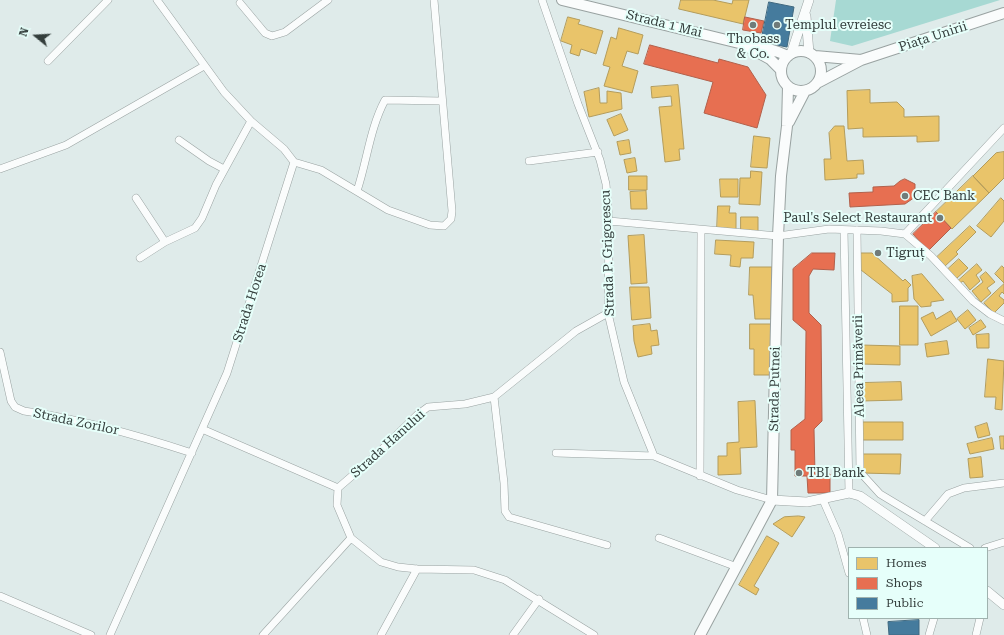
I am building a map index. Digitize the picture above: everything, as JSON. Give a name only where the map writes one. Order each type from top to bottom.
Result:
[{"type":"main road","name":"Strada 1 Mai","points":[[562,0],[743,44],[775,50],[789,55]]},
{"type":"main road","name":"Piața Unirii","points":[[818,82],[861,60],[1004,13]]},
{"type":"main road","name":"Strada 1 Mai","points":[[743,44],[749,49],[770,59],[781,70]]},
{"type":"main road","points":[[803,51],[812,54],[821,68],[818,82],[810,89],[805,91],[793,90],[788,87],[782,77],[782,64],[789,55],[803,51]]},
{"type":"main road","name":"Piața Unirii","points":[[812,54],[861,60]]},
{"type":"main road","name":"Strada Putnei","points":[[700,635],[772,500],[778,236],[781,176],[787,126],[788,87]]},
{"type":"main road","name":"Strada Putnei","points":[[787,126],[805,91]]},
{"type":"street","points":[[48,61],[108,0]]},
{"type":"street","points":[[157,0],[224,92],[251,121],[284,149],[294,162],[322,170],[395,213],[430,225],[444,226],[448,223],[452,211],[434,0]]},
{"type":"street","points":[[240,3],[265,33],[272,36],[285,32],[328,0]]},
{"type":"street","name":"Strada P. Grigorescu","points":[[542,0],[578,104],[598,152],[606,184],[609,221],[608,313],[624,382],[654,456]]},
{"type":"street","points":[[789,55],[806,12],[808,0]]},
{"type":"street","points":[[806,12],[812,54]]},
{"type":"street","points":[[0,169],[66,145],[204,66]]},
{"type":"street","points":[[358,191],[376,116],[385,100],[442,101]]},
{"type":"street","points":[[140,258],[165,242],[195,228],[202,218],[224,169],[251,121]]},
{"type":"street","points":[[905,234],[1004,128]]},
{"type":"street","points":[[180,140],[209,161],[224,169]]},
{"type":"street","points":[[529,161],[598,152]]},
{"type":"street","name":"Strada Horea","points":[[110,635],[227,373],[294,162]]},
{"type":"street","points":[[136,198],[165,242]]},
{"type":"street","points":[[609,221],[778,236],[829,230],[857,230],[905,234],[931,256],[973,301],[990,314],[1004,321]]},
{"type":"street","points":[[700,476],[701,230]]},
{"type":"street","name":"Aleea Primăverii","points":[[844,230],[849,494]]},
{"type":"street","name":"Aleea Primăverii","points":[[857,230],[860,472],[880,494],[968,547]]},
{"type":"street","name":"Strada Hanului","points":[[202,429],[338,488],[375,456],[416,415],[428,407],[465,404],[494,397],[576,331],[608,313]]},
{"type":"street","name":"Strada Zorilor","points":[[0,352],[11,401],[15,407],[24,411],[90,423],[140,436],[192,453]]},
{"type":"street","points":[[494,397],[504,483],[505,511],[509,517],[607,544]]},
{"type":"street","points":[[556,453],[654,456],[737,490],[772,500],[807,502],[849,494],[860,496],[934,547]]},
{"type":"street","points":[[925,521],[948,494],[964,488],[1004,483]]},
{"type":"street","points":[[338,488],[337,505],[351,538],[381,562],[417,569],[474,570],[505,580],[594,635]]},
{"type":"street","points":[[870,502],[880,494]]},
{"type":"street","points":[[823,500],[838,534],[848,569]]},
{"type":"street","points":[[263,635],[351,538]]},
{"type":"street","points":[[659,538],[737,567]]},
{"type":"street","points":[[988,547],[1004,542]]},
{"type":"street","points":[[381,635],[417,569]]},
{"type":"street","points":[[988,592],[1004,605]]},
{"type":"street","points":[[0,596],[91,635]]},
{"type":"street","points":[[513,635],[539,600]]},
{"type":"street","points":[[863,619],[867,635]]},
{"type":"street","points":[[929,635],[934,619]]},
{"type":"street","points":[[976,635],[980,619]]},
{"type":"shaded area","points":[[836,0],[1000,0],[852,46],[830,41]]},
{"type":"building: Homes","points":[[681,0],[713,0],[732,4],[733,0],[749,0],[743,24],[679,9]]},
{"type":"building: Homes","points":[[568,17],[580,20],[578,24],[603,31],[596,54],[581,49],[579,56],[570,53],[572,45],[561,41]]},
{"type":"building: Homes","points":[[619,28],[643,35],[638,54],[627,51],[622,66],[638,71],[632,93],[604,86],[610,67],[603,65],[611,37],[616,39]]},
{"type":"building: Homes","points":[[678,85],[684,149],[679,149],[680,160],[665,162],[659,107],[672,106],[671,96],[652,98],[651,87]]},
{"type":"building: Homes","points":[[599,88],[600,103],[607,103],[607,91],[621,93],[622,109],[589,117],[584,92]]},
{"type":"building: Homes","points":[[870,90],[870,103],[897,102],[904,109],[904,117],[939,116],[939,141],[917,142],[917,136],[863,137],[863,128],[848,129],[847,91]]},
{"type":"building: Homes","points":[[621,114],[628,130],[614,136],[607,120]]},
{"type":"building: Homes","points":[[835,126],[844,126],[847,161],[863,160],[864,174],[857,174],[857,178],[825,180],[824,159],[831,159],[829,133]]},
{"type":"building: Homes","points":[[754,136],[770,138],[767,168],[751,167]]},
{"type":"building: Homes","points":[[629,140],[631,153],[620,155],[617,142]]},
{"type":"building: Homes","points":[[1004,152],[1004,178],[989,193],[973,176],[996,153]]},
{"type":"building: Homes","points":[[635,158],[637,171],[627,173],[624,160]]},
{"type":"building: Homes","points":[[751,171],[762,172],[760,205],[739,204],[740,178],[750,178]]},
{"type":"building: Homes","points":[[629,176],[647,176],[647,190],[629,190]]},
{"type":"building: Homes","points":[[973,176],[989,193],[952,229],[936,212]]},
{"type":"building: Homes","points":[[720,179],[738,179],[738,197],[721,197]]},
{"type":"building: Homes","points":[[646,191],[647,209],[631,209],[630,192]]},
{"type":"building: Homes","points":[[1001,198],[1004,201],[1004,221],[991,237],[977,226]]},
{"type":"building: Homes","points":[[718,206],[730,206],[729,213],[736,213],[736,230],[717,230]]},
{"type":"building: Homes","points":[[741,217],[758,217],[758,231],[741,231]]},
{"type":"building: Homes","points":[[970,226],[976,232],[956,252],[958,254],[945,266],[937,257]]},
{"type":"building: Homes","points":[[644,235],[647,283],[631,284],[628,236]]},
{"type":"building: Homes","points":[[716,240],[754,242],[753,258],[741,258],[740,267],[730,266],[731,255],[715,254]]},
{"type":"building: Homes","points":[[861,253],[872,253],[903,281],[905,279],[911,285],[908,288],[908,301],[892,302],[892,294],[861,270]]},
{"type":"building: Homes","points":[[959,259],[968,268],[956,279],[947,270]]},
{"type":"building: Homes","points":[[977,264],[982,270],[976,275],[980,281],[970,290],[963,281],[960,283],[958,281]]},
{"type":"building: Homes","points":[[1002,266],[1004,268],[1004,283],[995,274]]},
{"type":"building: Homes","points":[[750,267],[772,267],[771,319],[755,319],[753,295],[749,295]]},
{"type":"building: Homes","points":[[986,272],[995,282],[987,288],[991,293],[981,302],[972,291],[983,282],[980,277]]},
{"type":"building: Homes","points":[[922,274],[944,300],[931,302],[931,306],[921,307],[914,299],[912,276]]},
{"type":"building: Homes","points":[[1004,284],[1004,294],[1002,292],[999,296],[1004,300],[1004,303],[994,313],[984,303]]},
{"type":"building: Homes","points":[[630,287],[649,287],[651,318],[632,320]]},
{"type":"building: Homes","points":[[900,306],[918,306],[918,345],[900,345]]},
{"type":"building: Homes","points":[[968,310],[976,320],[965,329],[957,319]]},
{"type":"building: Homes","points":[[951,311],[957,321],[931,336],[921,318],[933,312],[936,319]]},
{"type":"building: Homes","points":[[981,320],[986,327],[973,335],[969,328]]},
{"type":"building: Homes","points":[[650,324],[651,331],[657,330],[659,345],[651,346],[652,354],[638,357],[634,341],[633,326]]},
{"type":"building: Homes","points":[[750,324],[772,324],[772,375],[754,375],[754,349],[750,349]]},
{"type":"building: Homes","points":[[989,334],[989,348],[977,348],[976,335]]},
{"type":"building: Homes","points":[[947,341],[949,354],[927,357],[925,344]]},
{"type":"building: Homes","points":[[861,345],[900,346],[900,365],[861,364]]},
{"type":"building: Homes","points":[[988,359],[1004,361],[1002,410],[995,409],[996,397],[985,397]]},
{"type":"building: Homes","points":[[901,382],[902,400],[862,401],[862,383]]},
{"type":"building: Homes","points":[[755,401],[757,447],[740,448],[741,474],[718,475],[718,456],[727,456],[727,443],[739,442],[738,402]]},
{"type":"building: Homes","points":[[862,422],[903,422],[903,440],[862,440]]},
{"type":"building: Homes","points":[[987,423],[990,435],[978,438],[975,427]]},
{"type":"building: Homes","points":[[1000,436],[1004,436],[1004,449],[1001,449]]},
{"type":"building: Homes","points":[[992,438],[994,449],[970,454],[967,444]]},
{"type":"building: Homes","points":[[862,454],[901,454],[900,474],[862,473]]},
{"type":"building: Homes","points":[[981,457],[983,477],[970,478],[968,459]]},
{"type":"building: Homes","points":[[784,517],[805,517],[792,537],[773,524]]},
{"type":"building: Homes","points":[[767,536],[779,543],[754,586],[759,589],[756,595],[739,585]]},
{"type":"building: Shops","name":"Thobass & Co.","points":[[745,17],[764,21],[761,33],[743,30]]},
{"type":"building: Shops","points":[[650,45],[718,63],[719,59],[748,67],[766,95],[757,128],[704,113],[713,82],[644,64]]},
{"type":"building: Shops","points":[[905,179],[915,184],[915,197],[905,204],[850,207],[849,193],[873,192],[873,187],[894,186]]},
{"type":"building: Shops","points":[[936,212],[951,228],[928,251],[913,234]]},
{"type":"building: Shops","points":[[812,253],[835,253],[834,270],[813,269],[809,276],[809,313],[821,325],[822,421],[814,429],[815,474],[830,474],[830,493],[808,493],[807,476],[795,476],[795,450],[791,450],[791,430],[805,419],[806,331],[793,320],[793,269]]},
{"type":"building: Public","name":"Templul evreiesc","points":[[769,2],[794,7],[787,47],[761,42]]},
{"type":"building: Public","points":[[919,620],[919,635],[889,635],[888,622]]},
{"type":"place","name":"Thobass & Co.","points":[[753,25]]},
{"type":"place","name":"Templul evreiesc","points":[[777,25]]},
{"type":"place","name":"CEC Bank","points":[[905,196]]},
{"type":"place","name":"Paul's Select Restaurant","points":[[940,218]]},
{"type":"place","name":"Tigruț","points":[[878,253]]},
{"type":"place","name":"TBI Bank","points":[[799,473]]}]
